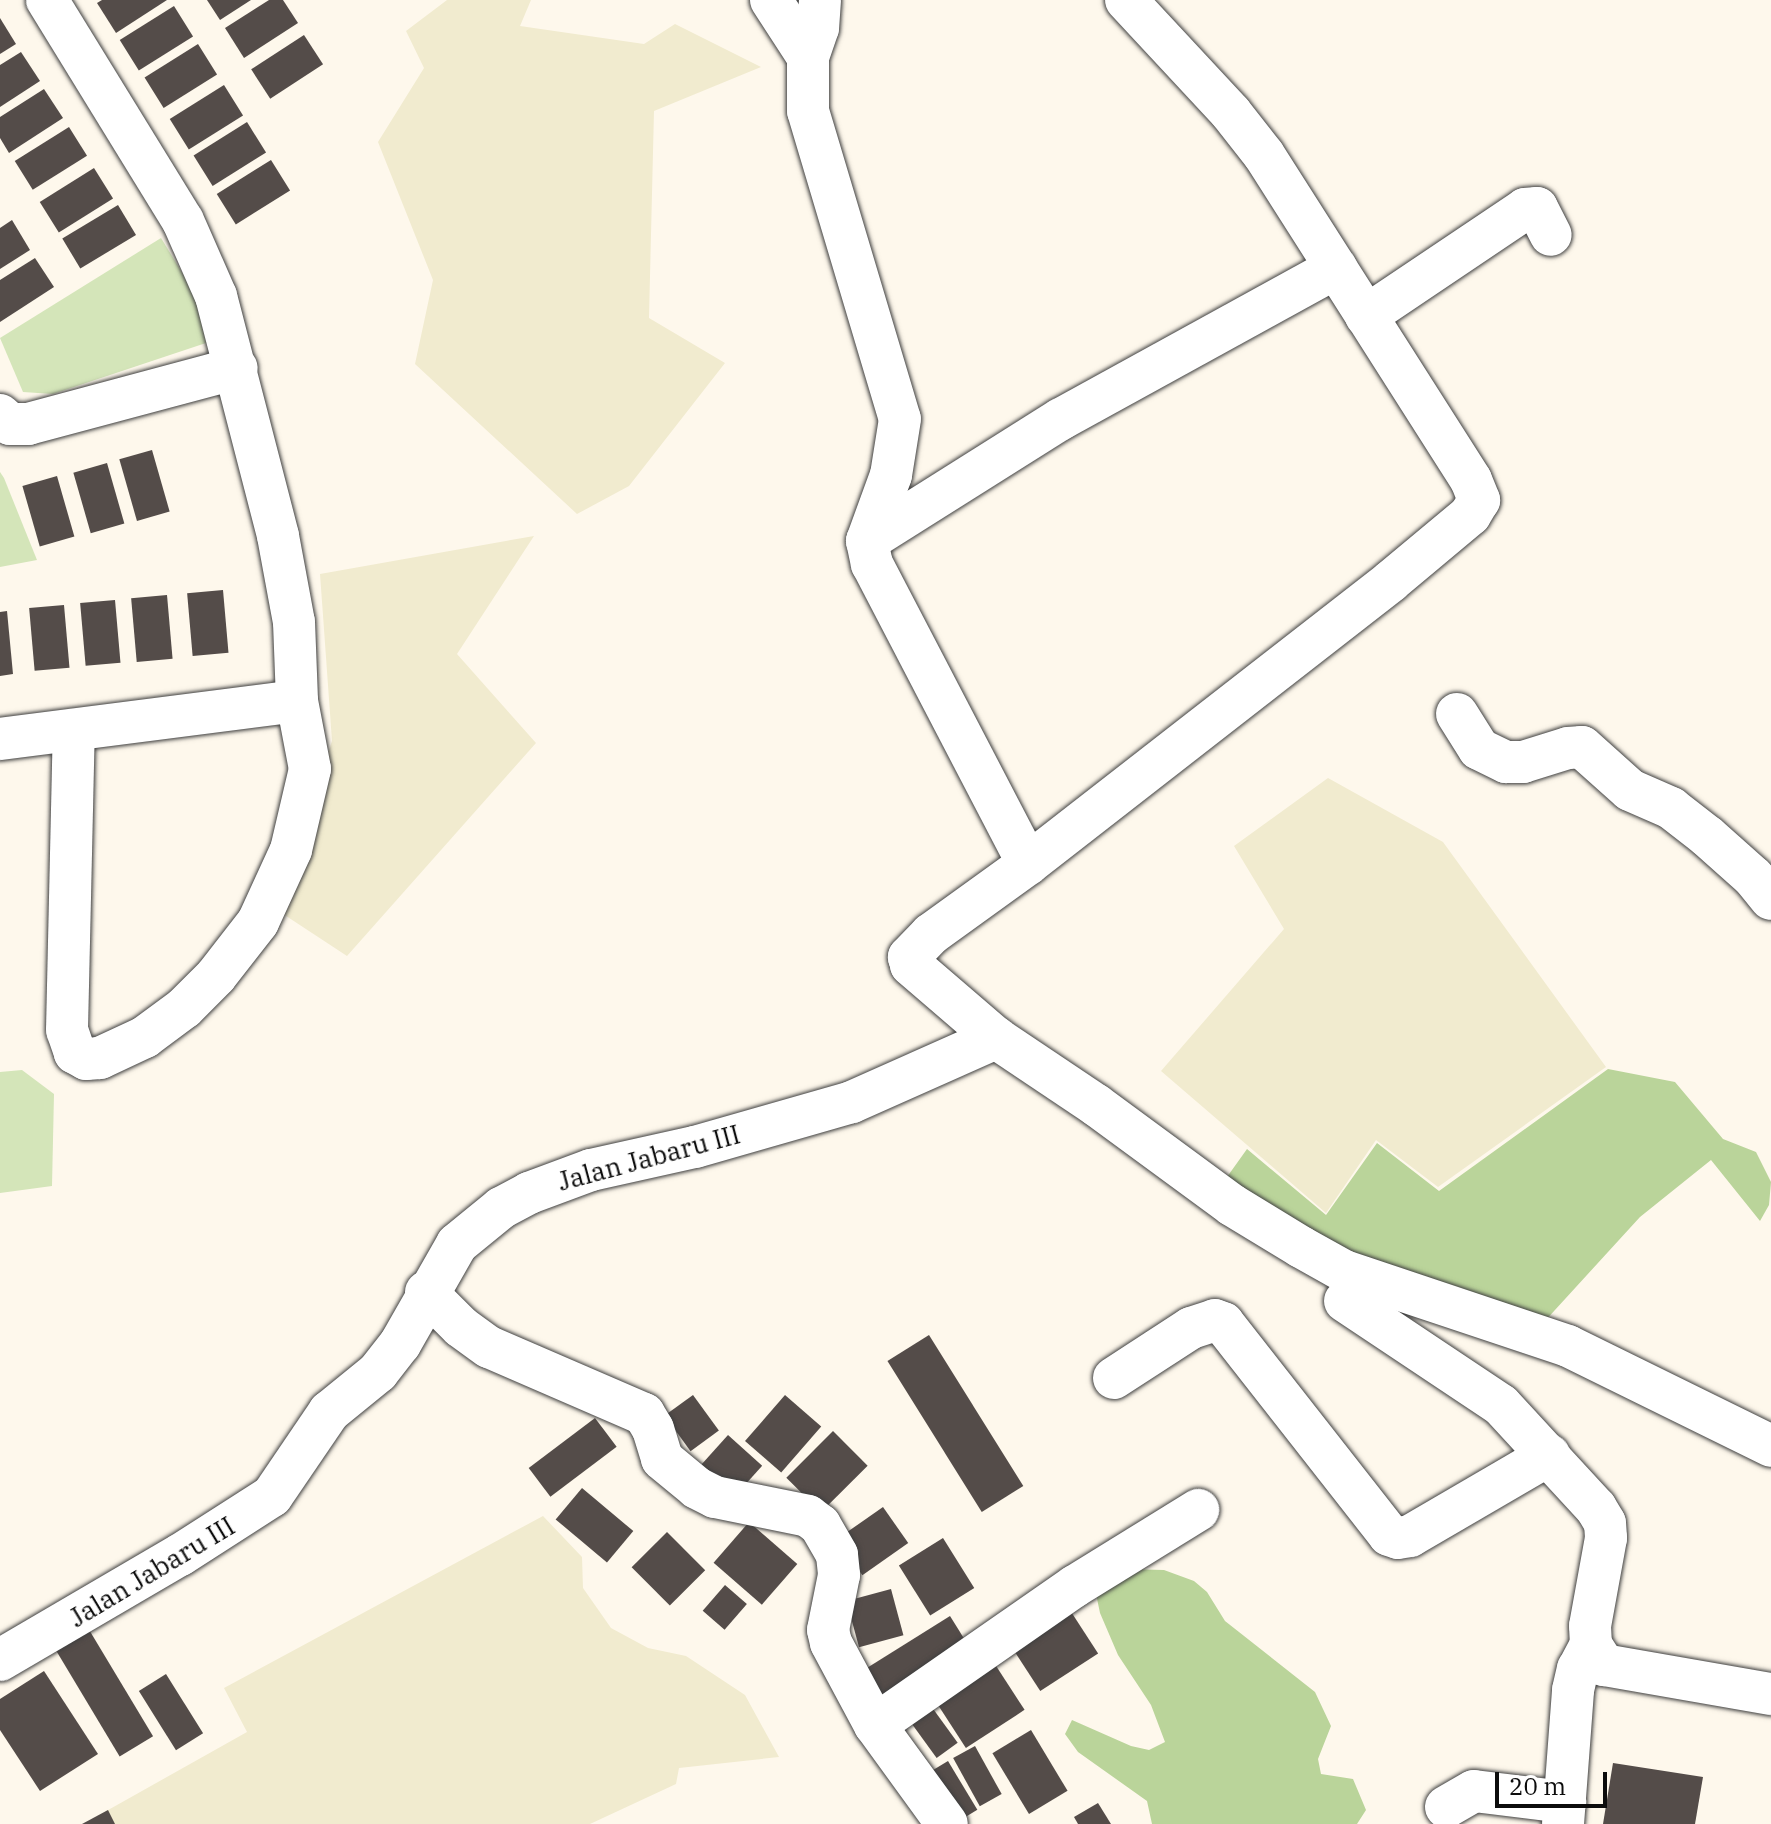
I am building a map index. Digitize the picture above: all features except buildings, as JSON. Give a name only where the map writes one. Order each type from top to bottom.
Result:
[{"type":"street","points":[[47,0],[183,221],[216,296],[237,368],[284,564],[294,622],[297,701],[310,769],[291,850],[258,922],[216,976],[184,1008],[145,1037],[100,1058],[86,1059],[75,1053],[67,1030],[74,730]]},
{"type":"street","points":[[771,0],[808,57]]},
{"type":"street","points":[[820,0],[818,28],[808,57],[808,111],[900,419],[891,475],[867,541],[872,564],[1028,864]]},
{"type":"street","points":[[1126,0],[1231,113],[1264,155],[1471,480],[1479,500],[1476,508],[1390,582],[1028,864],[931,934],[909,957],[919,974],[996,1038],[1096,1105],[1232,1205],[1344,1271],[1568,1346],[1771,1446]]},
{"type":"street","points":[[1366,316],[1525,209],[1537,208],[1551,235]]},
{"type":"street","points":[[867,541],[1061,419],[1336,268]]},
{"type":"street","points":[[0,415],[10,424],[28,424],[237,368]]},
{"type":"street","points":[[0,739],[297,701]]},
{"type":"street","points":[[1457,714],[1479,749],[1506,762],[1523,762],[1568,748],[1582,747],[1630,790],[1671,808],[1707,836],[1753,877],[1771,899]]},
{"type":"street","name":"Jalan Jabaru III","points":[[0,1660],[261,1506],[287,1478],[329,1412],[378,1372],[391,1355],[426,1292],[469,1232],[529,1193],[591,1170],[695,1147],[852,1102],[996,1038]]},
{"type":"street","points":[[426,1292],[461,1327],[489,1347],[644,1414],[650,1422],[662,1459],[697,1488],[715,1497],[808,1516],[820,1525],[833,1546],[838,1565],[828,1630],[831,1643],[875,1725],[947,1824]]},
{"type":"street","points":[[1345,1301],[1501,1405],[1549,1455],[1605,1523],[1606,1538],[1590,1626],[1591,1645],[1604,1665],[1771,1694]]},
{"type":"street","points":[[1114,1378],[1191,1328],[1215,1320],[1223,1323],[1389,1535],[1398,1538],[1410,1536],[1549,1455]]},
{"type":"street","points":[[875,1725],[1075,1586],[1198,1510]]},
{"type":"street","points":[[1446,1807],[1474,1791],[1564,1813],[1573,1690],[1578,1669],[1591,1645]]},
{"type":"shaded area","points":[[447,0],[531,0],[520,26],[644,44],[675,24],[761,67],[654,111],[649,318],[725,363],[629,486],[577,514],[415,364],[433,280],[378,142],[424,68],[406,31]]},
{"type":"shaded area","points":[[534,536],[457,654],[536,743],[347,956],[277,910],[332,741],[320,574]]},
{"type":"shaded area","points":[[1328,778],[1443,842],[1606,1067],[1438,1187],[1376,1140],[1326,1213],[1161,1071],[1284,929],[1234,846]]},
{"type":"shaded area","points":[[543,1516],[582,1557],[583,1588],[611,1628],[648,1648],[686,1656],[745,1695],[779,1757],[679,1768],[676,1784],[590,1824],[107,1824],[101,1814],[247,1732],[224,1688]]},
{"type":"green space","points":[[161,238],[194,292],[206,343],[53,394],[23,392],[0,338]]},
{"type":"green space","points":[[0,472],[4,478],[37,560],[0,567]]},
{"type":"green space","points":[[1608,1069],[1675,1082],[1723,1139],[1756,1152],[1771,1182],[1769,1205],[1760,1221],[1711,1160],[1640,1217],[1544,1322],[1309,1239],[1222,1184],[1247,1149],[1326,1215],[1377,1143],[1439,1191]]},
{"type":"green space","points":[[22,1070],[54,1094],[52,1186],[0,1193],[0,1072]]},
{"type":"green space","points":[[1125,1569],[1164,1570],[1194,1581],[1207,1592],[1225,1621],[1315,1692],[1331,1726],[1318,1759],[1321,1774],[1353,1779],[1366,1810],[1357,1824],[1152,1824],[1147,1801],[1078,1752],[1065,1734],[1072,1720],[1131,1746],[1149,1750],[1165,1742],[1151,1705],[1118,1655],[1100,1613],[1096,1594]]}]
